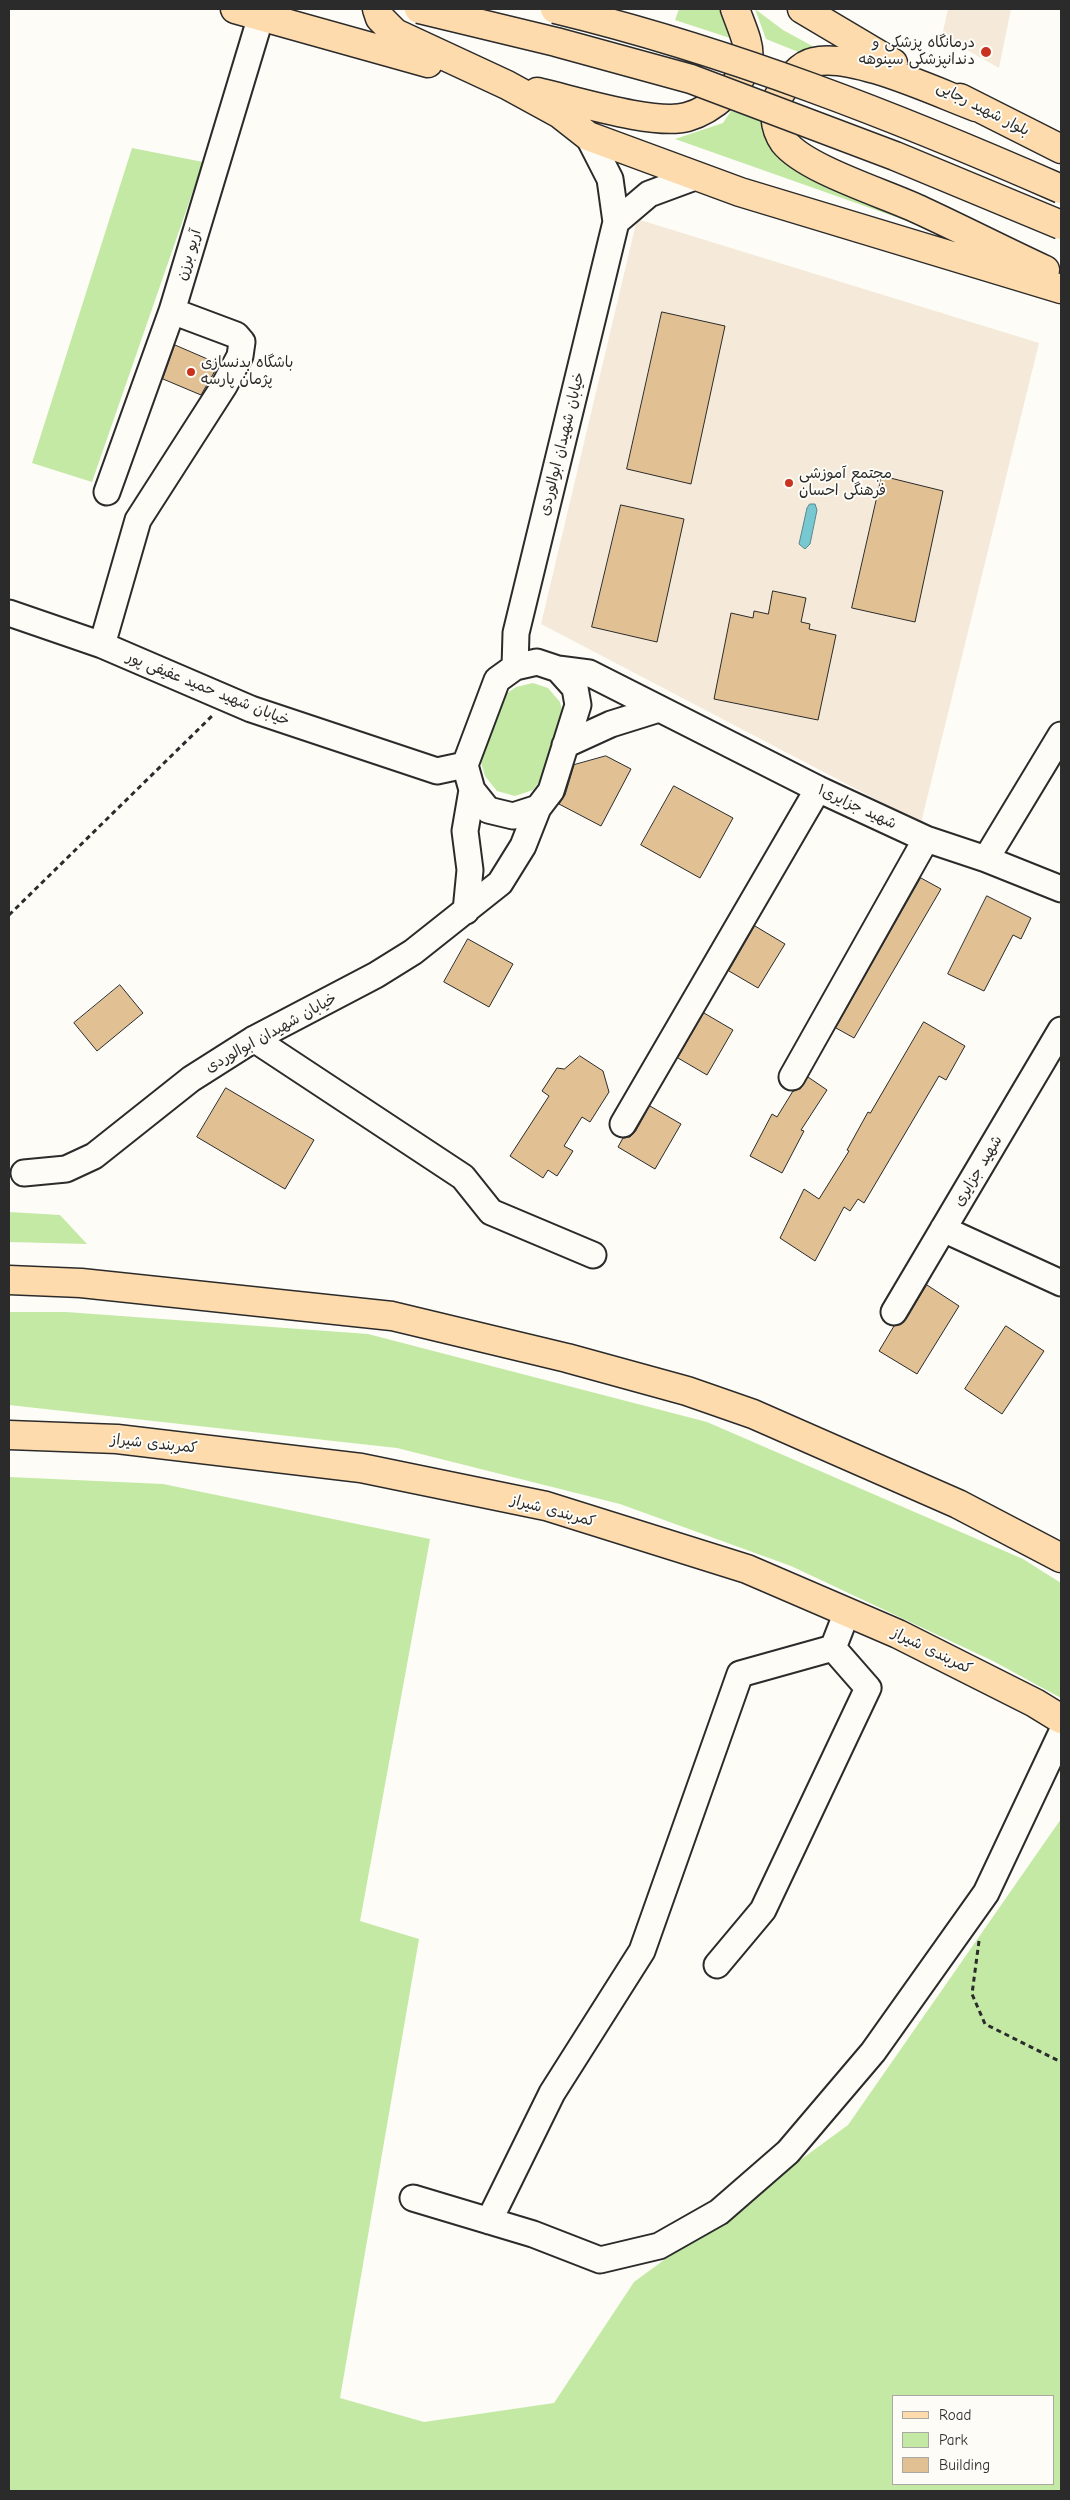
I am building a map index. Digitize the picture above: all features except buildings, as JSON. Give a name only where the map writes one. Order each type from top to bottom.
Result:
[{"type":"main road","points":[[235,9],[270,12],[507,86],[653,119],[686,118],[706,110],[740,81],[750,62],[748,44],[735,9]]},
{"type":"main road","points":[[377,9],[380,18],[395,33],[507,86],[560,114],[588,136],[695,177],[955,259],[1061,289]]},
{"type":"main road","points":[[419,9],[556,42],[691,79],[895,156],[1061,225]]},
{"type":"main road","points":[[555,9],[686,45],[782,78],[978,153],[1061,189]]},
{"type":"main road","name":"بلوار شهید رجایی","points":[[802,9],[872,51],[976,107],[1061,148]]},
{"type":"main road","points":[[976,107],[855,63],[833,60],[813,62],[791,78],[776,105],[776,123],[784,142],[806,161],[922,211],[1061,279]]},
{"type":"main road","points":[[9,1280],[81,1283],[392,1316],[567,1358],[687,1391],[753,1414],[958,1504],[1061,1558]]},
{"type":"main road","name":"کمربندی شیراز","points":[[9,1435],[117,1439],[361,1468],[546,1506],[747,1569],[906,1638],[1035,1702],[1061,1718]]},
{"type":"street","name":"آریو برزن","points":[[107,492],[172,311],[270,12]]},
{"type":"street","name":"خیابان شهیدان ابوالوردی","points":[[514,667],[516,634],[616,222],[610,179],[588,136]]},
{"type":"street","points":[[616,222],[649,194],[695,177]]},
{"type":"street","points":[[102,645],[138,520],[224,386],[240,356],[242,342],[236,335],[172,311]]},
{"type":"street","name":"خیابان شهید حمید عفیفی پور","points":[[9,613],[102,645],[252,709],[436,771],[466,766]]},
{"type":"street","points":[[538,662],[558,669],[575,688],[578,705],[551,790],[538,808],[513,816],[488,810],[472,790],[466,766],[497,680],[514,667],[538,662]]},
{"type":"street","name":"شهید جزایری۱","points":[[558,669],[589,673],[818,789],[926,839],[986,859],[1061,889]]},
{"type":"street","points":[[565,746],[611,724],[659,709]]},
{"type":"street","points":[[986,859],[1061,735]]},
{"type":"street","points":[[623,1124],[818,789]]},
{"type":"street","points":[[466,911],[470,870],[464,831],[472,790]]},
{"type":"street","name":"خیابان شهیدان ابوالوردی","points":[[24,1173],[66,1169],[94,1156],[191,1078],[254,1039],[376,976],[413,952],[500,883],[523,846],[538,808]]},
{"type":"street","points":[[792,1077],[926,839]]},
{"type":"street","name":"شهید جزایری","points":[[894,1312],[1061,1030]]},
{"type":"street","points":[[254,1039],[463,1177],[491,1212],[593,1255]]},
{"type":"street","points":[[944,1229],[1061,1282]]},
{"type":"street","points":[[834,1648],[847,1612]]},
{"type":"street","points":[[716,1965],[763,1910],[868,1688],[834,1648]]},
{"type":"street","points":[[489,2221],[552,2094],[642,1951],[740,1674],[834,1648]]},
{"type":"street","points":[[413,2198],[532,2234],[600,2260],[659,2246],[719,2212],[788,2152],[873,2052],[986,1894],[1061,1734]]},
{"type":"path","points":[[9,916],[228,699]]},
{"type":"path","points":[[979,1939],[972,1994],[984,2024],[1061,2062]]},
{"type":"shaded area","name":"درمانگاه پزشکی و دندانپزشکی سینوهه","points":[[948,9],[1011,9],[999,68],[942,36]]},
{"type":"shaded area","name":"مجتمع آموزشی فرهنگی احسان","points":[[637,219],[1039,343],[921,823],[541,624]]},
{"type":"green space","points":[[679,9],[719,9],[730,38],[675,20]]},
{"type":"green space","points":[[755,9],[783,30],[814,47],[806,55],[766,39]]},
{"type":"green space","points":[[731,111],[762,117],[941,233],[675,139],[723,123]]},
{"type":"green space","points":[[132,148],[203,162],[92,482],[32,463]]},
{"type":"green space","points":[[533,683],[548,688],[560,702],[563,714],[543,777],[533,790],[515,796],[497,791],[485,776],[480,759],[503,696],[516,687]]},
{"type":"green space","points":[[9,1212],[60,1215],[87,1244],[9,1242]]},
{"type":"green space","points":[[9,1312],[66,1312],[368,1334],[707,1422],[1023,1559],[1061,1583],[1061,1698],[993,1661],[791,1566],[620,1504],[397,1448],[9,1405]]},
{"type":"green space","points":[[9,1477],[163,1484],[430,1539],[360,1921],[419,1939],[340,2398],[424,2422],[554,2403],[634,2282],[848,2125],[1061,1819],[1061,2491],[9,2491]]},
{"type":"water","points":[[810,504],[815,504],[817,510],[810,544],[805,549],[799,544],[807,508]]},
{"type":"place","name":"درمانگاه پزشکی و دندانپزشکی سینوهه","points":[[986,52]]},
{"type":"place","name":"باشگاه بدنسازی پژمان پارسه","points":[[191,372]]},
{"type":"place","name":"مجتمع آموزشی فرهنگی احسان","points":[[789,483]]}]
